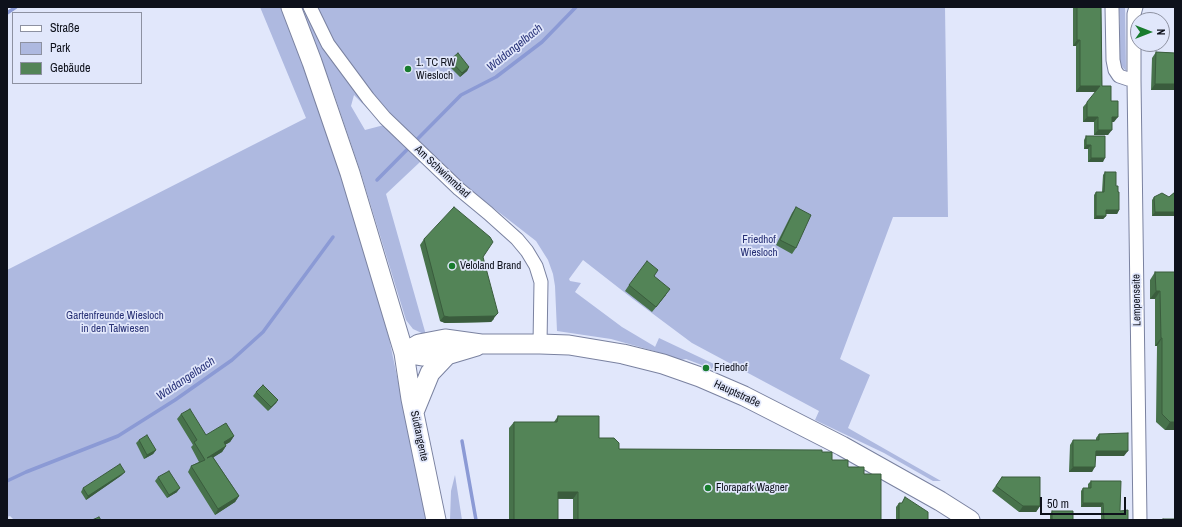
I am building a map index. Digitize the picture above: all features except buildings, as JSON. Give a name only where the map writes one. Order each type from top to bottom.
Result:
[{"type":"street","name":"Südtangente","points":[[291,7],[312,62],[350,173],[404,353],[414,412],[436,520]]},
{"type":"street","name":"Am Schwimmbad","points":[[310,7],[328,44],[368,98],[404,137],[459,189],[517,239],[527,251],[536,266],[541,282],[540,344]]},
{"type":"street","points":[[1112,7],[1113,60],[1115,70],[1119,76],[1134,80]]},
{"type":"street","name":"Lempenseite","points":[[1136,7],[1134,14],[1134,80],[1140,520]]},
{"type":"street","name":"Hauptstraße","points":[[404,353],[419,344],[445,339],[481,344],[569,345],[623,354],[663,364],[700,377],[744,396],[842,446],[926,493],[970,520]]},
{"type":"street","name":"Hauptstraße","points":[[404,353],[422,356],[447,355],[481,344]]},
{"type":"street","points":[[414,412],[430,373],[447,355]]},
{"type":"green space","name":"Gartenfreunde Wiesloch in den Talwiesen","points":[[260,7],[281,7],[300,52],[344,183],[389,338],[427,520],[14,520],[10,516],[7,517],[7,270],[306,118]]},
{"type":"green space","name":"Friedhof Wiesloch","points":[[301,7],[945,7],[948,217],[893,217],[840,359],[870,375],[848,428],[941,481],[933,481],[884,453],[815,420],[819,411],[692,343],[583,260],[569,279],[570,281],[581,283],[575,292],[622,327],[655,347],[659,338],[714,364],[712,369],[686,359],[681,360],[611,339],[557,331],[553,274],[548,260],[536,241],[487,203],[420,162],[386,194],[426,335],[413,329],[406,320],[359,167],[332,88]],"holes":[[[354,95],[384,125],[365,130],[351,106]]]},
{"type":"green space","points":[[1119,7],[1125,7],[1126,71],[1119,63]]},
{"type":"green space","points":[[455,475],[462,520],[450,520],[451,491]]},
{"type":"waterway","points":[[7,13],[16,7]]},
{"type":"waterway","name":"Waldangelbach","points":[[377,180],[461,95],[496,77],[542,42],[576,7]]},
{"type":"waterway","name":"Waldangelbach","points":[[7,481],[26,472],[118,436],[175,400],[232,360],[263,332],[333,237]]},
{"type":"waterway","points":[[462,441],[476,520]]},
{"type":"place","name":"1. TC RW Wiesloch","points":[[408,69]]},
{"type":"place","name":"Veloland Brand","points":[[452,266]]},
{"type":"place","name":"Friedhof","points":[[706,368]]},
{"type":"place","name":"Florapark Wagner","points":[[708,488]]}]
